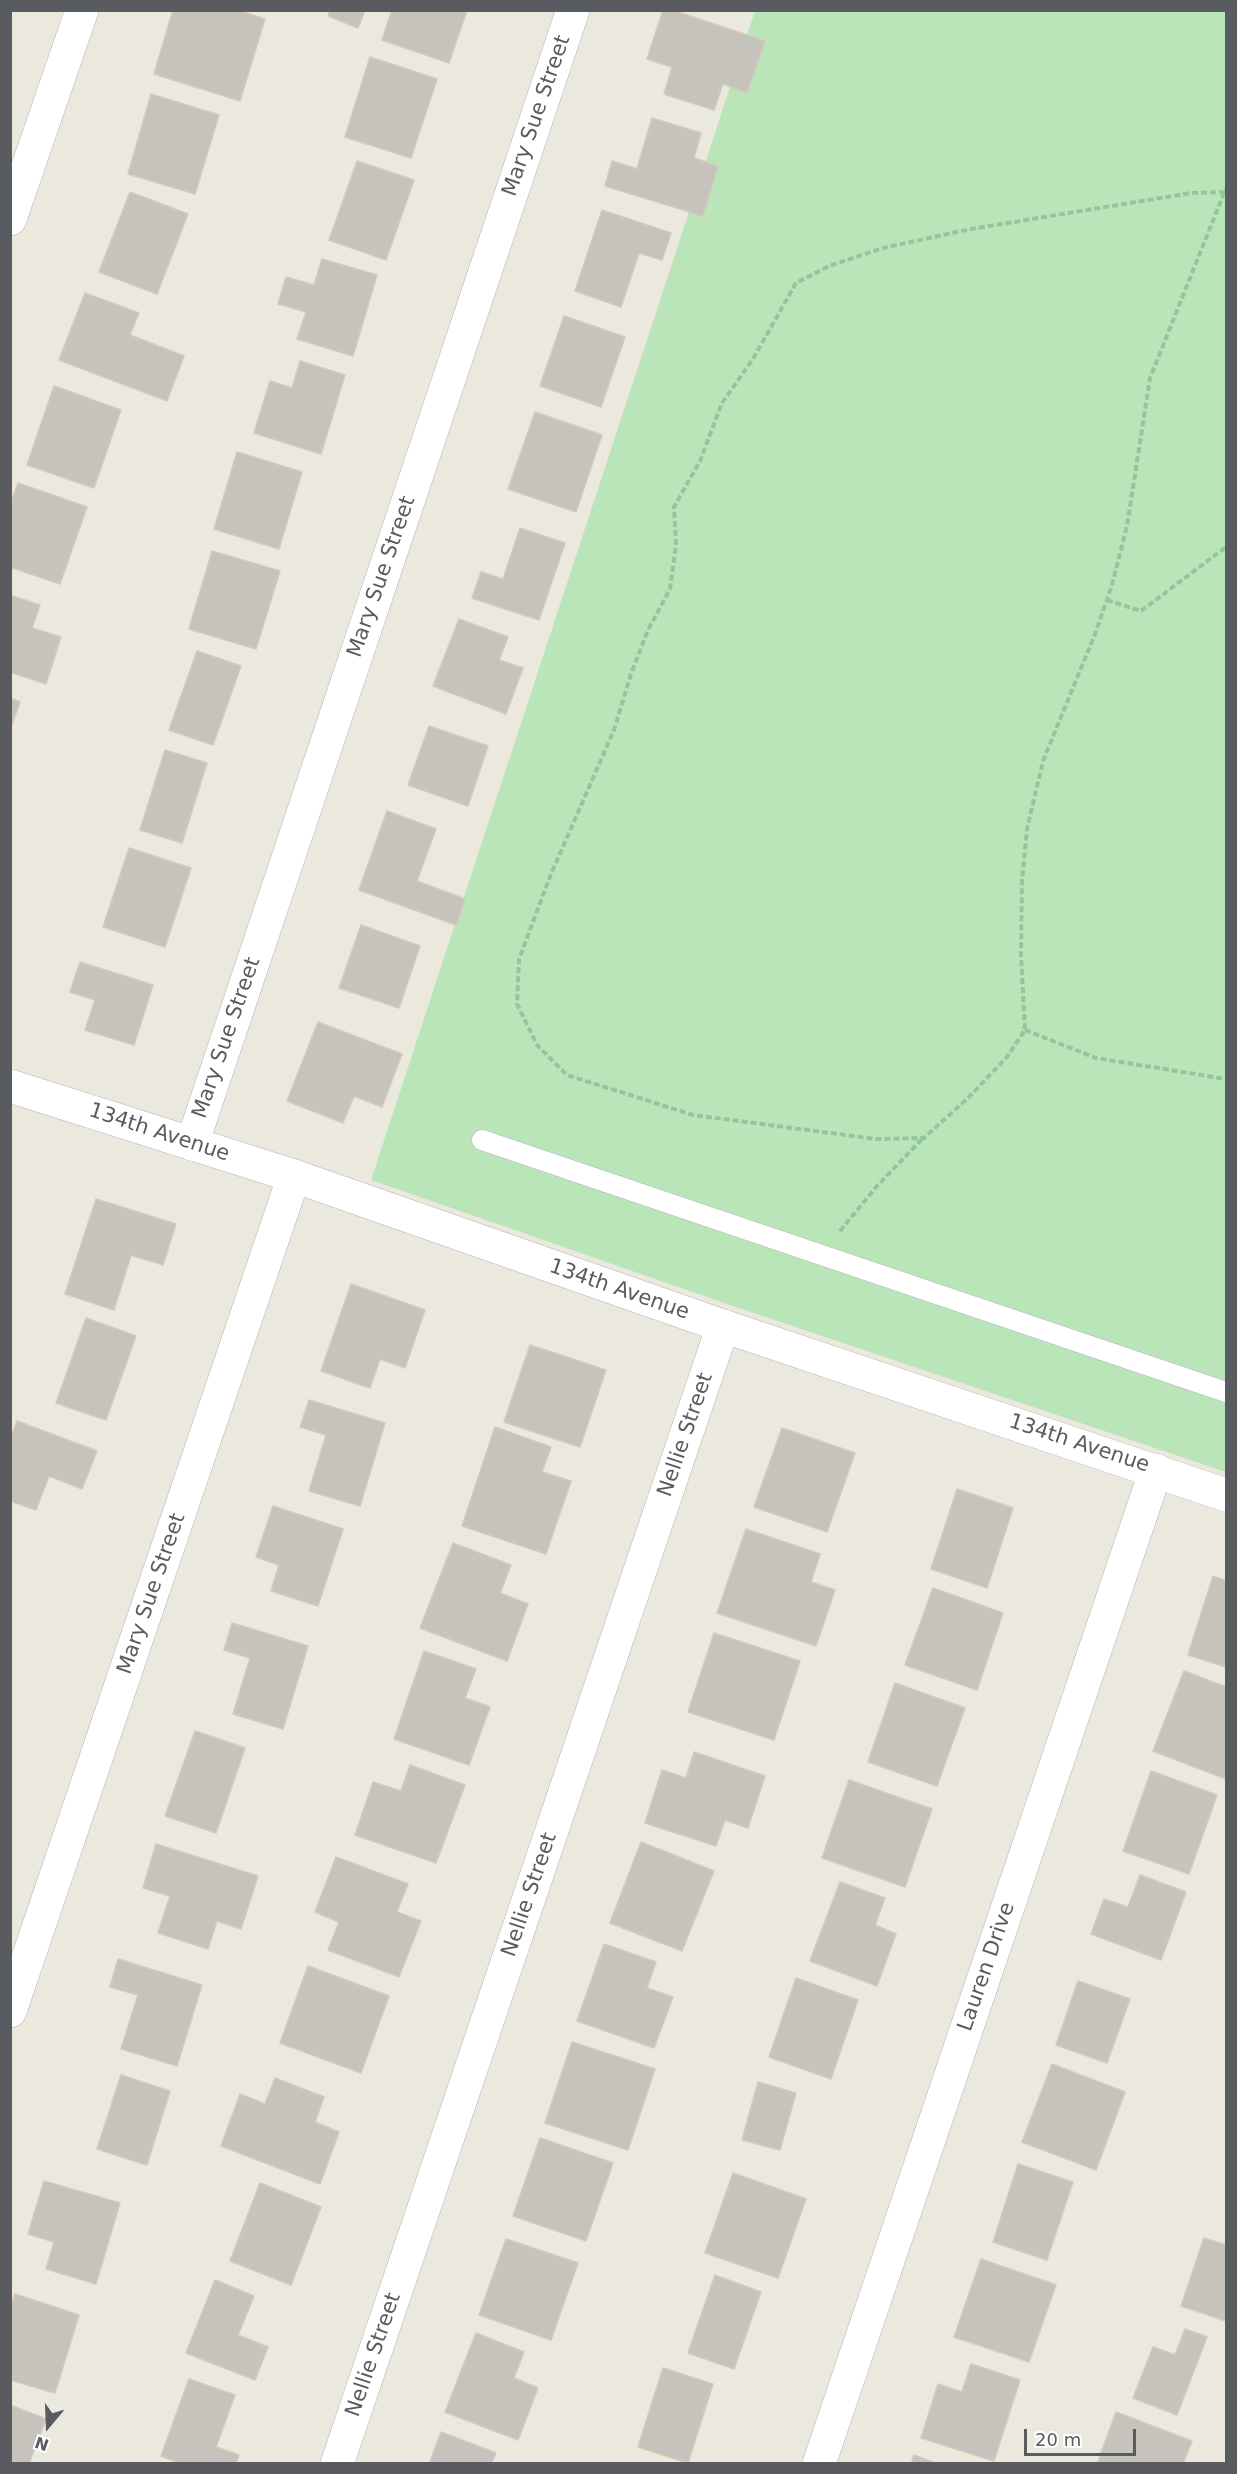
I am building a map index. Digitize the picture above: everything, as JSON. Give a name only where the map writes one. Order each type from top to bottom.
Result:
[{"type":"street","points":[[10,219],[82,10]]},
{"type":"street","name":"Mary Sue Street","points":[[192,1144],[573,10]]},
{"type":"street","name":"134th Avenue","points":[[10,1086],[294,1176],[723,1326],[1227,1495]]},
{"type":"street","name":"Mary Sue Street","points":[[10,2011],[294,1176]]},
{"type":"street","name":"Nellie Street","points":[[337,2463],[723,1326]]},
{"type":"street","name":"Lauren Drive","points":[[819,2463],[1156,1470]]},
{"type":"lane","points":[[482,1140],[1227,1392]]},
{"type":"path","points":[[821,1255],[877,1186],[1007,1057],[1025,1030],[1021,955],[1022,881],[1027,829],[1043,761],[1107,600],[1127,526],[1150,378],[1226,190],[1191,193],[971,228],[883,248],[829,266],[796,283],[753,359],[722,404],[699,460],[674,507],[676,545],[670,588],[645,638],[614,730],[550,874],[519,959],[517,1004],[537,1045],[567,1075],[693,1115],[876,1138],[924,1138]]},
{"type":"path","points":[[1107,600],[1141,611],[1227,547]]},
{"type":"path","points":[[1025,1030],[1096,1058],[1227,1079]]},
{"type":"green space","points":[[755,11],[1226,11],[1226,1472],[730,1305],[371,1180]]},
{"type":"building","points":[[173,10],[237,10],[265,19],[240,101],[154,74]]},
{"type":"building","points":[[330,10],[365,10],[358,28],[328,16]]},
{"type":"building","points":[[392,10],[467,10],[449,63],[382,40]]},
{"type":"building","points":[[663,10],[672,10],[765,41],[747,93],[723,84],[714,110],[664,94],[672,67],[647,59]]},
{"type":"building","points":[[370,57],[437,79],[411,158],[345,137]]},
{"type":"building","points":[[151,94],[219,115],[195,194],[128,174]]},
{"type":"building","points":[[652,118],[701,133],[694,158],[718,166],[703,216],[605,186],[612,161],[637,169]]},
{"type":"building","points":[[357,161],[414,180],[386,260],[329,240]]},
{"type":"building","points":[[130,192],[188,214],[157,294],[99,272]]},
{"type":"building","points":[[602,210],[671,233],[662,260],[639,253],[621,307],[575,291]]},
{"type":"building","points":[[322,259],[377,275],[353,356],[297,339],[306,312],[278,304],[286,277],[314,285]]},
{"type":"building","points":[[85,293],[139,313],[130,335],[184,356],[167,401],[59,360]]},
{"type":"building","points":[[564,316],[625,337],[601,407],[540,386]]},
{"type":"building","points":[[300,361],[345,375],[321,454],[254,433],[270,381],[292,388]]},
{"type":"building","points":[[54,386],[121,410],[94,488],[27,465]]},
{"type":"building","points":[[535,412],[602,435],[576,512],[508,489]]},
{"type":"building","points":[[237,452],[302,472],[279,549],[214,529]]},
{"type":"building","points":[[18,483],[87,507],[60,584],[10,567],[10,505]]},
{"type":"building","points":[[520,528],[565,543],[539,620],[472,598],[481,572],[503,579]]},
{"type":"building","points":[[212,551],[280,571],[256,649],[189,629]]},
{"type":"building","points":[[10,595],[40,605],[32,628],[61,637],[46,684],[10,672]]},
{"type":"building","points":[[459,619],[508,637],[499,660],[523,668],[506,714],[433,686]]},
{"type":"building","points":[[197,651],[241,666],[213,745],[169,730]]},
{"type":"building","points":[[10,698],[20,702],[10,730]]},
{"type":"building","points":[[429,726],[488,746],[468,806],[408,785]]},
{"type":"building","points":[[165,750],[207,763],[182,843],[140,830]]},
{"type":"building","points":[[387,811],[436,829],[417,881],[465,899],[456,925],[359,890]]},
{"type":"building","points":[[129,848],[191,868],[165,947],[103,927]]},
{"type":"building","points":[[361,925],[420,946],[399,1008],[339,988]]},
{"type":"building","points":[[80,962],[153,985],[134,1045],[85,1030],[95,1000],[70,992]]},
{"type":"building","points":[[318,1022],[402,1054],[382,1107],[354,1096],[343,1123],[287,1101]]},
{"type":"building","points":[[96,1199],[176,1224],[163,1265],[131,1255],[114,1310],[65,1294]]},
{"type":"building","points":[[351,1284],[425,1310],[405,1368],[380,1359],[370,1388],[321,1371]]},
{"type":"building","points":[[86,1318],[136,1336],[106,1420],[56,1403]]},
{"type":"building","points":[[530,1345],[606,1370],[580,1447],[504,1422]]},
{"type":"building","points":[[309,1400],[385,1423],[360,1506],[309,1491],[326,1435],[300,1427]]},
{"type":"building","points":[[17,1421],[97,1451],[82,1489],[49,1476],[36,1510],[10,1501],[10,1439]]},
{"type":"building","points":[[495,1427],[551,1447],[542,1472],[571,1481],[546,1554],[462,1526]]},
{"type":"building","points":[[782,1428],[855,1453],[827,1532],[754,1507]]},
{"type":"building","points":[[957,1489],[1013,1508],[987,1588],[931,1569]]},
{"type":"building","points":[[273,1506],[343,1529],[318,1606],[271,1591],[279,1565],[256,1557]]},
{"type":"building","points":[[746,1529],[820,1554],[811,1582],[835,1590],[816,1646],[717,1613]]},
{"type":"building","points":[[453,1543],[511,1565],[500,1593],[528,1604],[507,1661],[420,1628]]},
{"type":"building","points":[[1213,1576],[1226,1581],[1226,1667],[1188,1655]]},
{"type":"building","points":[[933,1588],[1003,1613],[977,1690],[905,1665]]},
{"type":"building","points":[[232,1623],[308,1646],[283,1729],[233,1714],[250,1658],[224,1650]]},
{"type":"building","points":[[714,1633],[800,1661],[774,1740],[688,1712]]},
{"type":"building","points":[[424,1651],[476,1669],[465,1698],[490,1707],[469,1765],[394,1739]]},
{"type":"building","points":[[1184,1671],[1226,1687],[1226,1779],[1153,1751]]},
{"type":"building","points":[[895,1683],[965,1708],[937,1786],[868,1762]]},
{"type":"building","points":[[195,1731],[245,1748],[216,1833],[165,1816]]},
{"type":"building","points":[[694,1752],[765,1776],[748,1828],[725,1820],[716,1846],[645,1823],[662,1770],[686,1778]]},
{"type":"building","points":[[410,1765],[465,1785],[436,1863],[355,1835],[373,1782],[401,1791]]},
{"type":"building","points":[[1151,1771],[1217,1795],[1189,1874],[1123,1851]]},
{"type":"building","points":[[849,1780],[932,1809],[905,1887],[822,1858]]},
{"type":"building","points":[[641,1842],[714,1871],[682,1951],[610,1923]]},
{"type":"building","points":[[156,1844],[258,1876],[241,1929],[217,1921],[208,1949],[158,1933],[170,1896],[143,1888]]},
{"type":"building","points":[[336,1857],[408,1884],[397,1912],[421,1921],[399,1977],[328,1950],[339,1922],[315,1912]]},
{"type":"building","points":[[1140,1875],[1186,1892],[1161,1960],[1091,1934],[1104,1899],[1128,1907]]},
{"type":"building","points":[[840,1882],[885,1898],[875,1925],[896,1934],[877,1986],[810,1961]]},
{"type":"building","points":[[604,1944],[656,1962],[647,1988],[673,1997],[654,2048],[577,2021]]},
{"type":"building","points":[[118,1959],[202,1985],[177,2066],[121,2049],[138,1995],[110,1987]]},
{"type":"building","points":[[308,1966],[389,1996],[361,2073],[280,2043]]},
{"type":"building","points":[[796,1978],[858,2000],[831,2079],[769,2057]]},
{"type":"building","points":[[1078,1981],[1130,1999],[1107,2063],[1056,2045]]},
{"type":"building","points":[[572,2042],[655,2069],[628,2150],[545,2123]]},
{"type":"building","points":[[1052,2064],[1125,2092],[1096,2170],[1022,2142]]},
{"type":"building","points":[[121,2075],[170,2091],[147,2165],[97,2149]]},
{"type":"building","points":[[275,2078],[324,2097],[315,2122],[339,2132],[320,2184],[221,2146],[240,2094],[265,2104]]},
{"type":"building","points":[[758,2082],[796,2093],[780,2150],[742,2140]]},
{"type":"building","points":[[540,2138],[613,2163],[586,2241],[513,2216]]},
{"type":"building","points":[[1018,2164],[1073,2182],[1047,2260],[993,2242]]},
{"type":"building","points":[[733,2173],[806,2199],[778,2278],[705,2253]]},
{"type":"building","points":[[44,2181],[120,2203],[96,2284],[46,2269],[54,2242],[28,2234]]},
{"type":"building","points":[[260,2183],[321,2207],[291,2285],[230,2261]]},
{"type":"building","points":[[1204,2238],[1226,2245],[1226,2321],[1181,2306]]},
{"type":"building","points":[[506,2239],[578,2263],[551,2340],[479,2315]]},
{"type":"building","points":[[981,2259],[1056,2285],[1029,2362],[954,2337]]},
{"type":"building","points":[[715,2275],[761,2292],[734,2369],[688,2353]]},
{"type":"building","points":[[215,2280],[254,2296],[238,2335],[268,2347],[255,2380],[186,2353]]},
{"type":"building","points":[[15,2294],[79,2315],[55,2393],[10,2380],[10,2309]]},
{"type":"building","points":[[1185,2329],[1207,2337],[1177,2415],[1133,2398],[1153,2347],[1175,2355]]},
{"type":"building","points":[[476,2333],[524,2352],[514,2378],[538,2388],[518,2440],[445,2412]]},
{"type":"building","points":[[971,2364],[1020,2380],[994,2461],[921,2438],[938,2384],[962,2392]]},
{"type":"building","points":[[663,2368],[713,2384],[688,2463],[638,2447]]},
{"type":"building","points":[[189,2379],[235,2395],[216,2447],[239,2455],[236,2464],[182,2464],[161,2456]]},
{"type":"building","points":[[10,2405],[46,2419],[29,2464],[10,2464]]},
{"type":"building","points":[[1116,2412],[1192,2441],[1183,2464],[1097,2464]]},
{"type":"building","points":[[441,2432],[496,2453],[491,2464],[429,2464]]},
{"type":"building","points":[[914,2455],[938,2464],[911,2464]]}]
